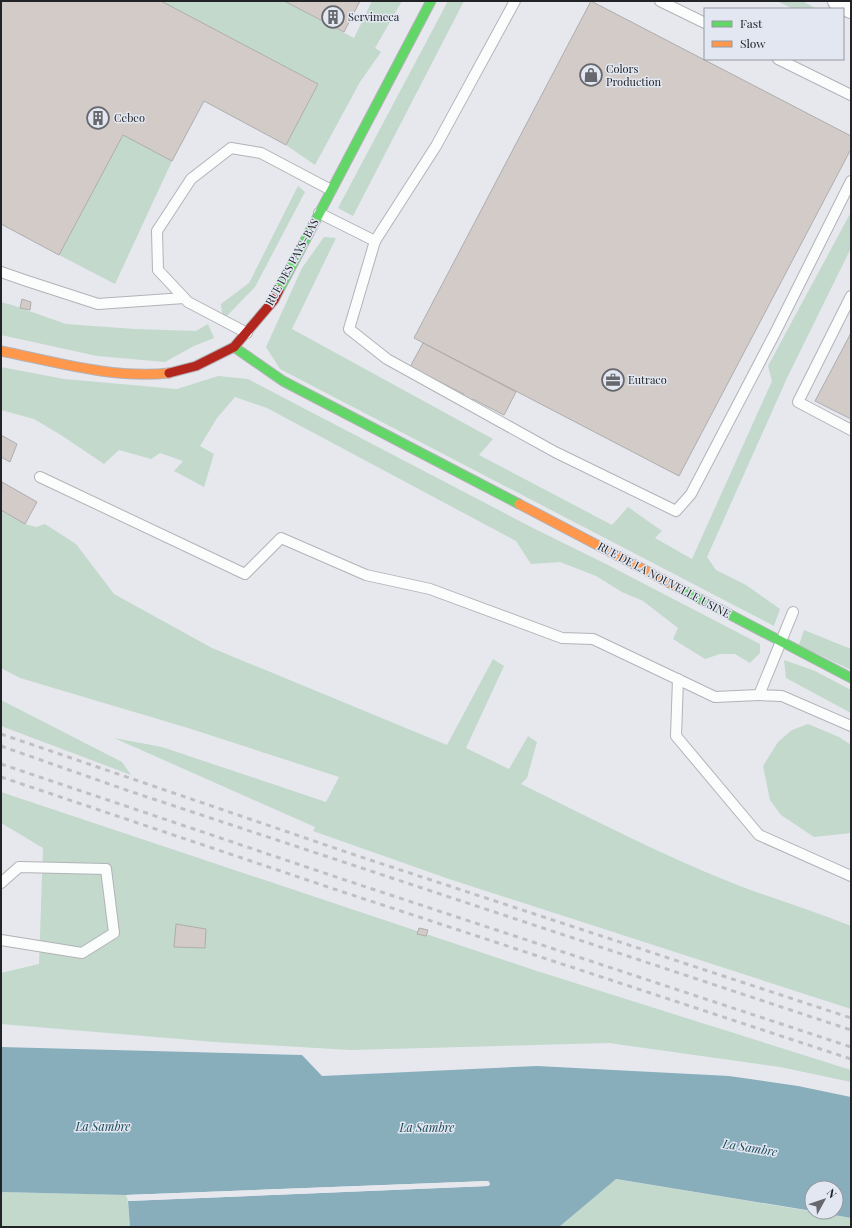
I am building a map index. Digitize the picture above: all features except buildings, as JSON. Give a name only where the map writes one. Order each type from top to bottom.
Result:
[{"type":"street","name":"RUE DES PAYS-BAS","points":[[1,351],[96,370],[140,375],[169,373],[196,366],[234,347],[274,300],[431,1]]},
{"type":"street","name":"RUE DE LA NOUVELLE USINE","points":[[234,347],[283,381],[851,678]]},
{"type":"lane","points":[[515,1],[436,146],[376,241],[349,329],[387,359],[555,452],[676,511],[691,494],[775,333],[851,181]]},
{"type":"lane","points":[[660,1],[704,23]]},
{"type":"lane","points":[[780,60],[851,95]]},
{"type":"lane","points":[[247,333],[188,302],[158,270],[157,231],[191,179],[231,148],[261,153],[331,190]]},
{"type":"lane","points":[[319,213],[376,241]]},
{"type":"lane","points":[[1,272],[98,304],[184,298]]},
{"type":"lane","points":[[851,296],[798,402],[851,430]]},
{"type":"lane","points":[[40,477],[245,574],[281,538],[366,575],[430,589],[562,638],[593,639],[715,697],[759,694],[782,696],[851,726]]},
{"type":"lane","points":[[759,694],[793,612]]},
{"type":"lane","points":[[678,679],[676,736],[759,835],[851,876]]},
{"type":"lane","points":[[1,883],[19,867],[106,870],[114,933],[82,953],[1,940]]},
{"type":"green space","points":[[160,1],[284,1],[354,38],[372,1],[402,1],[375,48],[381,52],[360,82],[315,165],[286,145],[318,84]]},
{"type":"green space","points":[[448,1],[464,1],[353,216],[338,208]]},
{"type":"green space","points":[[777,1],[802,1],[815,8],[791,8]]},
{"type":"green space","points":[[123,135],[172,161],[115,284],[59,255]]},
{"type":"green space","points":[[298,186],[305,192],[255,287],[223,320],[221,304],[249,283]]},
{"type":"green space","points":[[851,212],[851,248],[787,378],[707,557],[716,570],[746,585],[780,609],[774,626],[280,369],[266,347],[302,268],[324,237],[336,238],[292,329],[493,439],[479,455],[612,525],[628,507],[662,531],[655,538],[692,559],[772,381],[768,366]]},
{"type":"green space","points":[[1,302],[66,324],[135,329],[196,331],[208,324],[214,338],[194,346],[165,362],[97,356],[1,335]]},
{"type":"green space","points":[[1,367],[64,379],[177,389],[218,376],[248,379],[535,529],[760,644],[760,653],[750,663],[735,654],[720,654],[705,659],[673,639],[678,628],[643,601],[622,592],[596,576],[560,562],[531,564],[516,541],[267,408],[235,397],[217,418],[200,446],[214,454],[204,487],[174,471],[183,461],[160,453],[151,459],[119,450],[104,464],[34,419],[1,410]]},
{"type":"green space","points":[[1,510],[25,524],[36,527],[45,524],[76,544],[114,594],[212,648],[447,745],[493,659],[504,666],[466,748],[509,769],[528,736],[537,742],[527,778],[521,784],[684,863],[740,886],[851,926],[851,1009],[449,879],[313,831],[315,827],[114,738],[162,747],[326,802],[339,777],[188,728],[20,678],[1,668]]},
{"type":"green space","points":[[804,630],[851,649],[851,670],[799,645]]},
{"type":"green space","points":[[784,660],[815,671],[851,690],[851,713],[786,678]]},
{"type":"green space","points":[[1,700],[122,762],[131,775],[1,726]]},
{"type":"green space","points":[[808,724],[839,737],[851,745],[851,833],[814,837],[781,815],[770,800],[763,766],[778,742],[792,730]]},
{"type":"green space","points":[[1,792],[537,971],[851,1070],[851,1082],[780,1067],[609,1043],[350,1050],[215,1042],[1,1024],[1,973],[39,964],[43,848],[1,823]]},
{"type":"green space","points":[[615,1179],[804,1210],[804,1220],[844,1220],[844,1217],[851,1218],[851,1227],[559,1227]]},
{"type":"green space","points":[[1,1192],[127,1195],[130,1227],[1,1227]]},
{"type":"water","name":"La Sambre","points":[[1,1047],[302,1055],[322,1076],[537,1066],[729,1076],[798,1086],[851,1097],[851,1218],[844,1217],[844,1180],[804,1180],[804,1210],[616,1179],[559,1227],[130,1227],[128,1201],[488,1186],[490,1185],[488,1181],[126,1195],[1,1192]]},
{"type":"pier","points":[[488,1181],[490,1183],[488,1186],[128,1201],[128,1199],[488,1184],[126,1197],[126,1195]]},
{"type":"railway","points":[[1,734],[355,855],[851,1018]]},
{"type":"railway","points":[[1,746],[129,791],[851,1030]]},
{"type":"railway","points":[[1,764],[348,881],[851,1047]]},
{"type":"railway","points":[[1,777],[343,892],[851,1059]]},
{"type":"traffic: fast","points":[[279,290],[431,1]]},
{"type":"traffic: fast","points":[[234,347],[283,381],[519,504]]},
{"type":"traffic: fast","points":[[681,589],[851,678]]},
{"type":"traffic: slow","points":[[1,351],[106,372],[127,374],[169,373]]},
{"type":"traffic: slow","points":[[519,504],[681,589]]},
{"type":"traffic: jam","points":[[169,373],[196,366],[234,347],[274,300],[279,290]]},
{"type":"place","name":"Servimeca","points":[[333,17]]},
{"type":"place","name":"Colors Production","points":[[591,75]]},
{"type":"place","name":"Cebeo","points":[[98,118]]},
{"type":"place","name":"Eutraco","points":[[613,380]]}]
